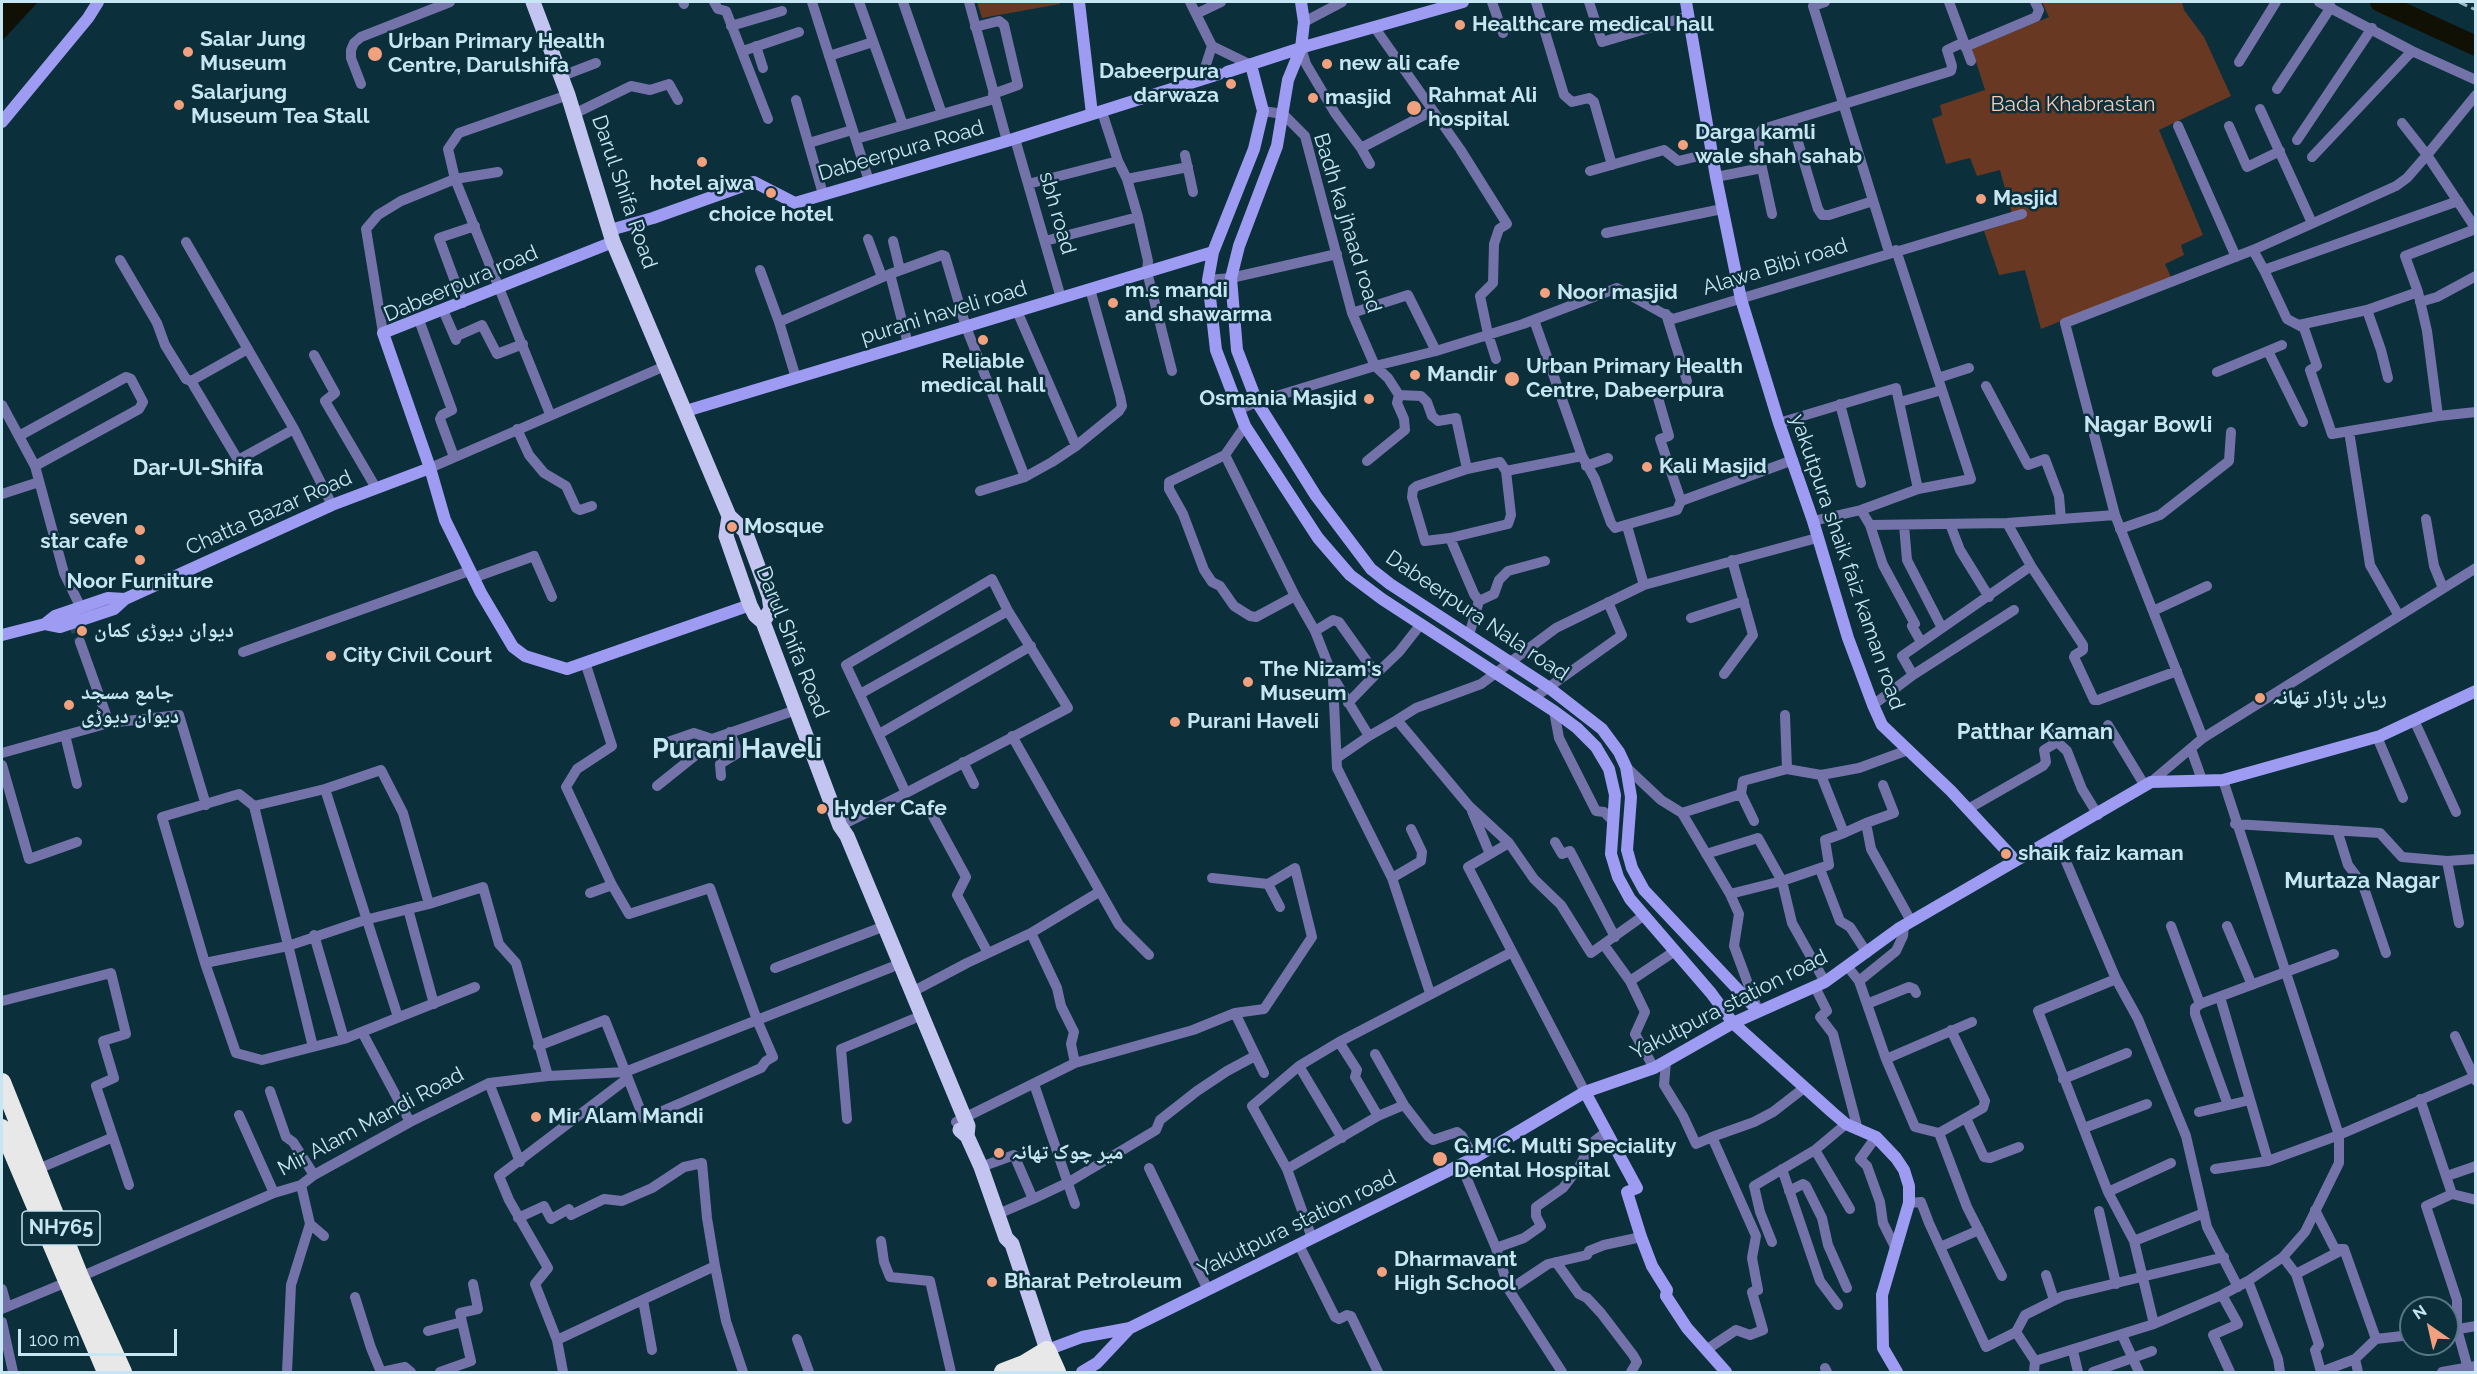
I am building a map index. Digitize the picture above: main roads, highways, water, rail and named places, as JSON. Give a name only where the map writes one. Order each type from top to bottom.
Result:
[{"type":"highway","name":"NH765","points":[[2,1082],[38,1169],[106,1372]]},
{"type":"highway","name":"NH765","points":[[2,1128],[74,1279],[123,1372]]},
{"type":"highway","points":[[1004,1372],[1024,1364],[1045,1345],[1057,1372]]},
{"type":"highway","points":[[1024,1364],[1042,1372]]},
{"type":"main road","name":"Darul Shifa Road","points":[[533,2],[568,96],[613,242],[729,516],[726,536],[750,605],[755,615],[763,622],[841,828],[848,836],[912,992],[1009,1241],[1003,1246],[1035,1332],[1045,1345]]},
{"type":"main road","points":[[729,516],[745,531],[769,596],[771,609],[763,622]]},
{"type":"main road","points":[[841,828],[840,840],[845,855],[913,1018],[964,1126]]},
{"type":"waterway","points":[[2380,2],[2476,46]]},
{"type":"tunnel","points":[[73,623],[80,642]]},
{"type":"railway","points":[[2459,2],[2476,10]]},
{"type":"place","name":"Healthcare medical hall","points":[[1460,25]]},
{"type":"place","name":"Salar Jung Museum","points":[[188,52]]},
{"type":"place","name":"Urban Primary Health Centre, Darulshifa","points":[[375,54]]},
{"type":"place","name":"new ali cafe","points":[[1327,64]]},
{"type":"place","name":"Dabeerpura darwaza","points":[[1231,84]]},
{"type":"place","name":"masjid","points":[[1313,98]]},
{"type":"place","name":"Salarjung Museum Tea Stall","points":[[179,105]]},
{"type":"place","name":"Rahmat Ali hospital","points":[[1414,108]]},
{"type":"place","name":"Darga kamli wale shah sahab","points":[[1683,145]]},
{"type":"place","name":"hotel ajwa","points":[[702,162]]},
{"type":"place","name":"choice hotel","points":[[771,193]]},
{"type":"place","name":"Masjid","points":[[1981,199]]},
{"type":"place","name":"Noor masjid","points":[[1545,293]]},
{"type":"place","name":"m.s mandi and shawarma","points":[[1113,303]]},
{"type":"place","name":"Reliable medical hall","points":[[983,340]]},
{"type":"place","name":"Mandir","points":[[1415,375]]},
{"type":"place","name":"Urban Primary Health Centre, Dabeerpura","points":[[1512,379]]},
{"type":"place","name":"Osmania Masjid","points":[[1369,399]]},
{"type":"place","name":"Kali Masjid","points":[[1647,467]]},
{"type":"place","name":"Mosque","points":[[732,527]]},
{"type":"place","name":"seven star cafe","points":[[140,530]]},
{"type":"place","name":"Noor Furniture","points":[[140,560]]},
{"type":"place","name":"دیوان دیوڑی کمان","points":[[82,631]]},
{"type":"place","name":"City Civil Court","points":[[331,656]]},
{"type":"place","name":"The Nizam's Museum","points":[[1248,682]]},
{"type":"place","name":"ریان بازار تھانہ","points":[[2260,698]]},
{"type":"place","name":"جامع مسجد دیوان دیوڑی","points":[[69,705]]},
{"type":"place","name":"Purani Haveli","points":[[1175,722]]},
{"type":"place","name":"Hyder Cafe","points":[[822,809]]},
{"type":"place","name":"shaik faiz kaman","points":[[2006,854]]},
{"type":"place","name":"Mir Alam Mandi","points":[[536,1117]]},
{"type":"place","name":"میر چوک تھانہ","points":[[999,1153]]},
{"type":"place","name":"G.M.C. Multi Speciality Dental Hospital","points":[[1440,1159]]},
{"type":"place","name":"Dharmavant High School","points":[[1382,1272]]},
{"type":"place","name":"Bharat Petroleum","points":[[992,1282]]},
{"type":"district","name":"Nagar Bowli","points":[[2148,425]]},
{"type":"district","name":"Dar-Ul-Shifa","points":[[198,468]]},
{"type":"district","name":"Patthar Kaman","points":[[2035,732]]},
{"type":"district","name":"Purani Haveli","points":[[737,750]]},
{"type":"district","name":"Murtaza Nagar","points":[[2362,881]]},
{"type":"park label","name":"Bada Khabrastan","points":[[2073,105]]}]
